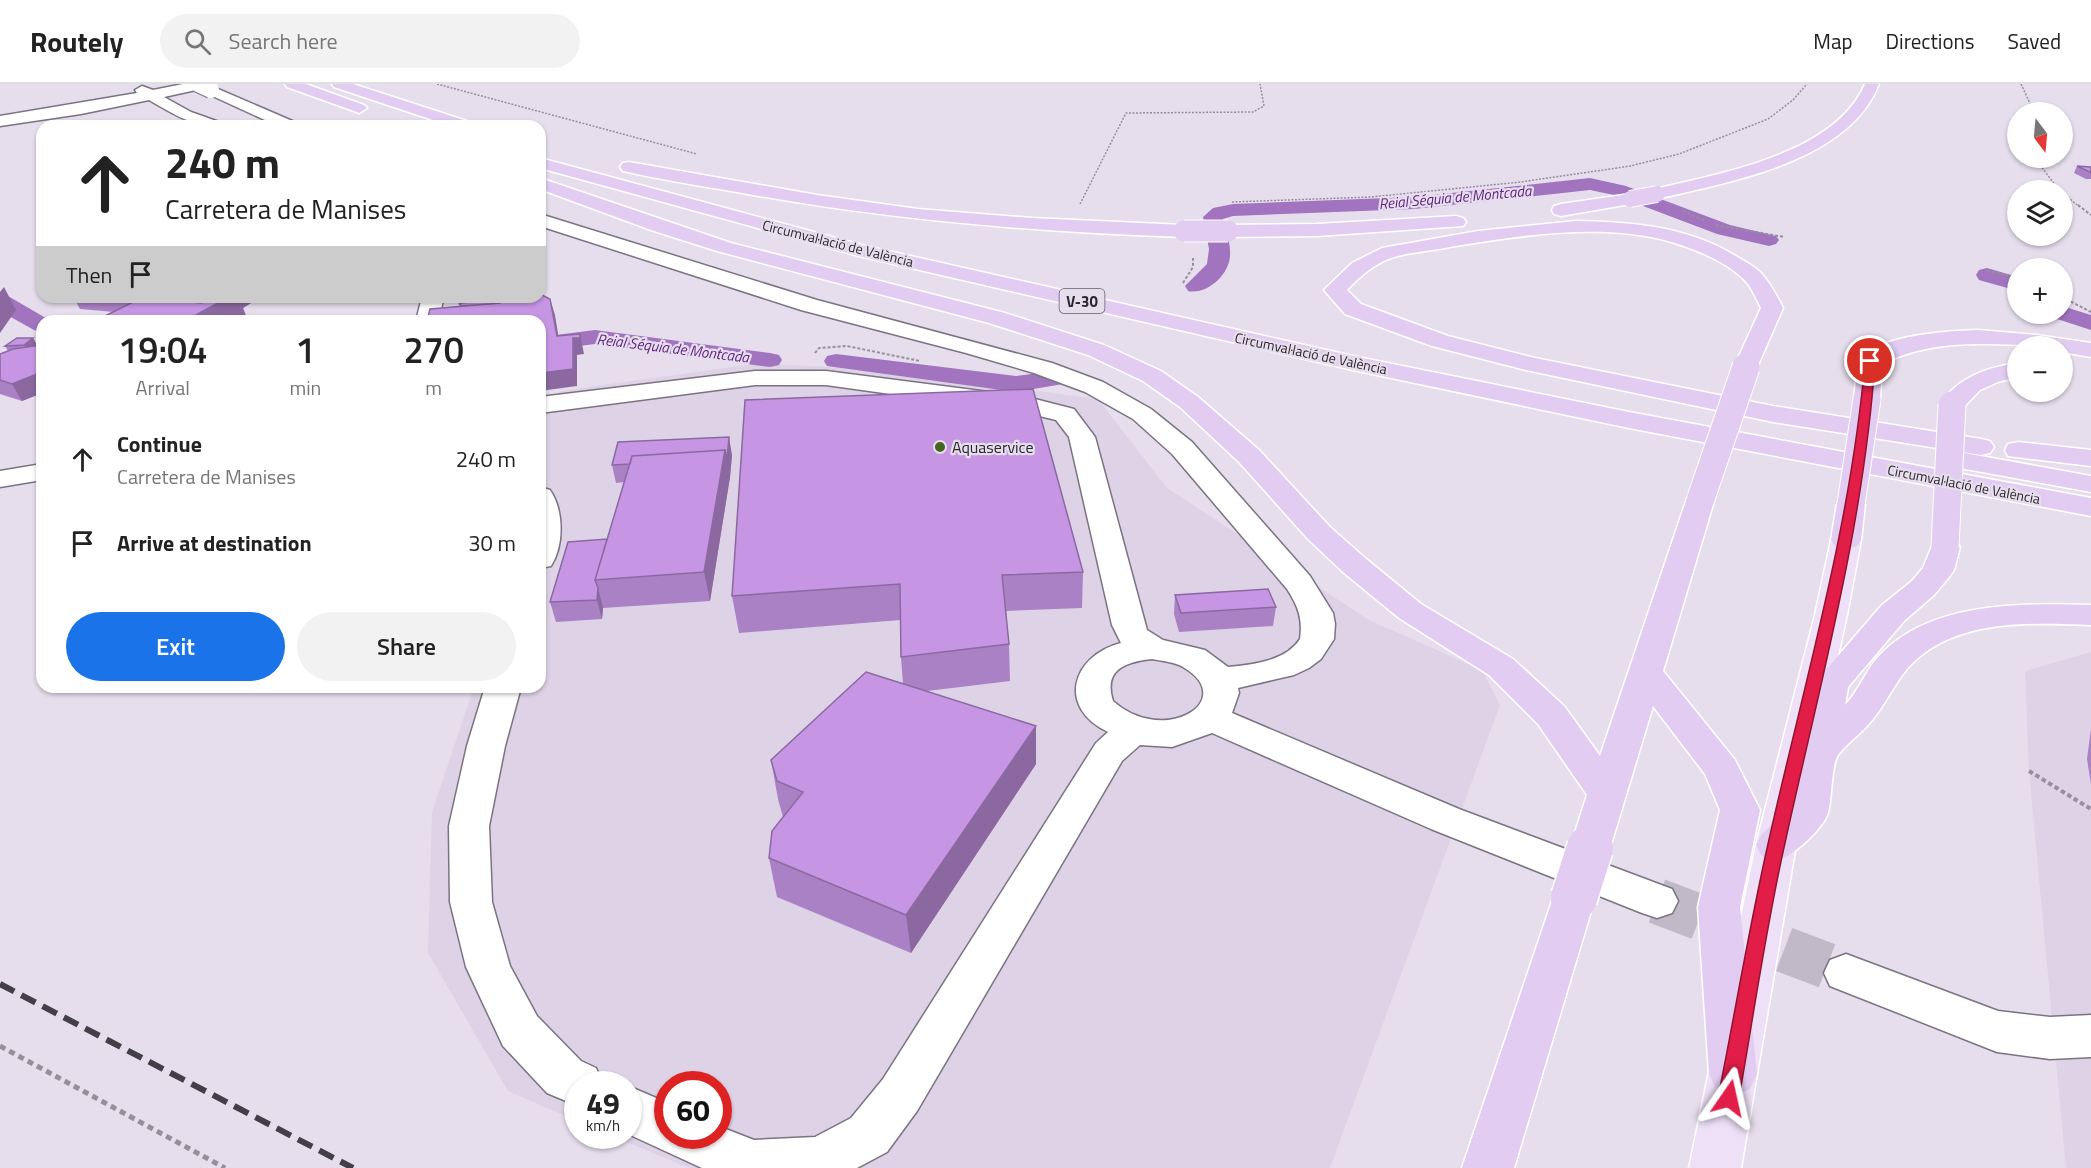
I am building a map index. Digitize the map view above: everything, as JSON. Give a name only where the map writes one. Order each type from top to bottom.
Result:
[{"type":"highway","points":[[292,84],[373,115]]},
{"type":"highway","points":[[339,84],[449,120]]},
{"type":"highway","name":"Circumval·lació de València","points":[[1872,84],[1866,100],[1856,112],[1832,132],[1810,145],[1728,177],[1657,194],[1557,211],[1433,224],[1317,230],[1228,231],[1064,226],[891,211],[831,203],[612,164],[697,191],[888,240],[1356,346],[2091,484]]},
{"type":"highway","name":"Circumval·lació de València","points":[[546,165],[859,250],[1353,363],[1629,420],[2091,507]]},
{"type":"highway","points":[[546,185],[658,226],[724,247],[1030,329],[1096,350],[1152,376],[1189,402],[1249,456],[1319,533],[1354,566],[1410,611],[1501,667],[1551,715],[1607,794]]},
{"type":"highway","points":[[1488,1168],[1701,498],[1746,367],[1772,308],[1751,275],[1718,252],[1669,236],[1639,230],[1586,226],[1479,237],[1389,252],[1377,256],[1346,276],[1335,290],[1353,309],[1440,341],[1534,365],[1773,414],[2091,464]]},
{"type":"highway","points":[[1846,540],[1867,399],[1870,361],[1887,350],[1910,342],[1960,337],[1996,338],[2091,350]]},
{"type":"highway","points":[[2073,370],[2091,372]]},
{"type":"highway","points":[[1776,845],[1808,814],[1831,684],[1893,613],[1923,588],[1938,570],[1945,547],[1952,405],[1958,394],[1976,383],[2007,371]]},
{"type":"highway","points":[[1657,404],[1773,414]]},
{"type":"highway","points":[[1970,445],[2091,458]]},
{"type":"highway","points":[[1819,751],[1857,716],[1892,663],[1913,644],[1944,629],[2005,615],[2091,615]]},
{"type":"highway","points":[[1646,673],[1722,769],[1740,810],[1719,907],[1733,1074]]},
{"type":"main road","points":[[1715,1168],[1776,845],[1831,615],[1846,540]]},
{"type":"street","points":[[134,84],[150,96],[198,120]]},
{"type":"street","points":[[0,122],[205,86],[278,120]]},
{"type":"street","points":[[546,222],[809,305],[1043,368],[1094,387],[1142,414],[1182,448],[1299,583],[1312,603],[1320,625],[1314,644],[1298,661],[1281,669],[1252,677],[1219,680]]},
{"type":"street","points":[[546,405],[755,378],[826,378],[1027,405],[1065,414],[1082,436],[1128,625],[1133,636],[1152,648]]},
{"type":"street","points":[[0,479],[36,473]]},
{"type":"street","points":[[546,512],[546,529]]},
{"type":"street","points":[[715,1149],[753,1165],[819,1161],[869,1135],[900,1095],[1109,752],[1131,732],[1172,734],[1194,728],[1211,718],[1217,711],[1222,696],[1219,680],[1208,667],[1192,657],[1173,650],[1152,648],[1132,650],[1115,656],[1102,665],[1094,677],[1091,690],[1095,703],[1106,716],[1122,726],[1141,732]]},
{"type":"street","points":[[501,693],[486,746],[469,826],[471,902],[488,967],[520,1031],[564,1077]]},
{"type":"street","points":[[1211,718],[1445,819],[1657,901]]},
{"type":"street","points":[[1846,973],[1997,1031],[2050,1038],[2091,1036]]},
{"type":"path","points":[[437,84],[700,155]]},
{"type":"path","points":[[1080,204],[1126,113],[1253,112],[1264,106],[1260,84]]},
{"type":"path","points":[[1231,202],[1371,197],[1521,182],[1630,166],[1679,154],[1768,119],[1793,100],[1807,84]]},
{"type":"path","points":[[2021,84],[2029,102]]},
{"type":"path","points":[[2042,168],[2052,180]]},
{"type":"path","points":[[2073,201],[2091,215]]},
{"type":"path","points":[[1183,283],[1193,267]]},
{"type":"path","points":[[1987,270],[2007,275]]},
{"type":"path","points":[[2073,303],[2091,312]]},
{"type":"path","points":[[2029,771],[2091,809]]},
{"type":"path","points":[[0,1046],[225,1168]]},
{"type":"shaded area","points":[[753,364],[868,368],[1098,399],[1167,488],[1369,620],[1482,670],[1500,705],[1330,1168],[689,1168],[642,1148],[642,1071],[564,1071],[564,1115],[508,1091],[428,953],[432,812],[472,693],[546,693],[546,399],[561,391]]},
{"type":"shaded area","points":[[2091,652],[2091,1168],[2066,1168],[2029,771],[2025,671]]},
{"type":"building","points":[[2077,166],[2091,167],[2091,173],[2090,172]]},
{"type":"building","points":[[546,297],[550,299],[557,336],[580,334],[580,338],[573,338],[573,369],[546,372],[546,315],[428,315],[430,309],[500,303],[546,303]]},
{"type":"building","points":[[131,303],[218,303],[196,315],[107,315]]},
{"type":"building","points":[[461,303],[491,303],[491,304],[460,306]]},
{"type":"building","points":[[17,338],[33,338],[24,345],[5,346]]},
{"type":"building","points":[[36,346],[36,374],[12,384],[0,380],[0,354],[13,349]]},
{"type":"building","points":[[1033,389],[1083,572],[1002,575],[1009,644],[901,657],[900,584],[732,596],[745,400]]},
{"type":"building","points":[[729,437],[727,459],[725,450],[632,456],[630,464],[612,465],[618,442]]},
{"type":"building","points":[[725,450],[704,572],[595,580],[632,456]]},
{"type":"building","points":[[607,539],[595,580],[598,588],[597,600],[550,602],[568,542]]},
{"type":"building","points":[[1268,589],[1276,607],[1181,613],[1175,595]]},
{"type":"building","points":[[866,672],[1036,726],[906,915],[769,858],[772,831],[803,792],[777,781],[771,760]]},
{"type":"waterway","name":"Reial Séquia de Montcada","points":[[1196,286],[1214,271],[1220,256],[1213,217],[1220,212],[1233,210],[1414,203],[1590,184],[1619,190],[1724,230],[1769,240]]},
{"type":"waterway","name":"Reial Séquia de Montcada","points":[[1987,275],[2007,281]]},
{"type":"waterway","name":"Reial Séquia de Montcada","points":[[0,301],[36,322]]},
{"type":"waterway","name":"Reial Séquia de Montcada","points":[[2073,317],[2091,323]]},
{"type":"waterway","name":"Reial Séquia de Montcada","points":[[546,343],[595,337],[770,360]]},
{"type":"waterway","name":"Reial Séquia de Montcada","points":[[836,361],[1016,384],[1054,379]]},
{"type":"tunnel","points":[[1657,901],[1846,973]]},
{"type":"railway","points":[[0,984],[353,1168]]},
{"type":"place","name":"Aquaservice","points":[[940,447]]},
{"type":"route","points":[[1729,1098],[1776,845],[1831,615],[1846,540],[1867,399],[1870,361]]}]
